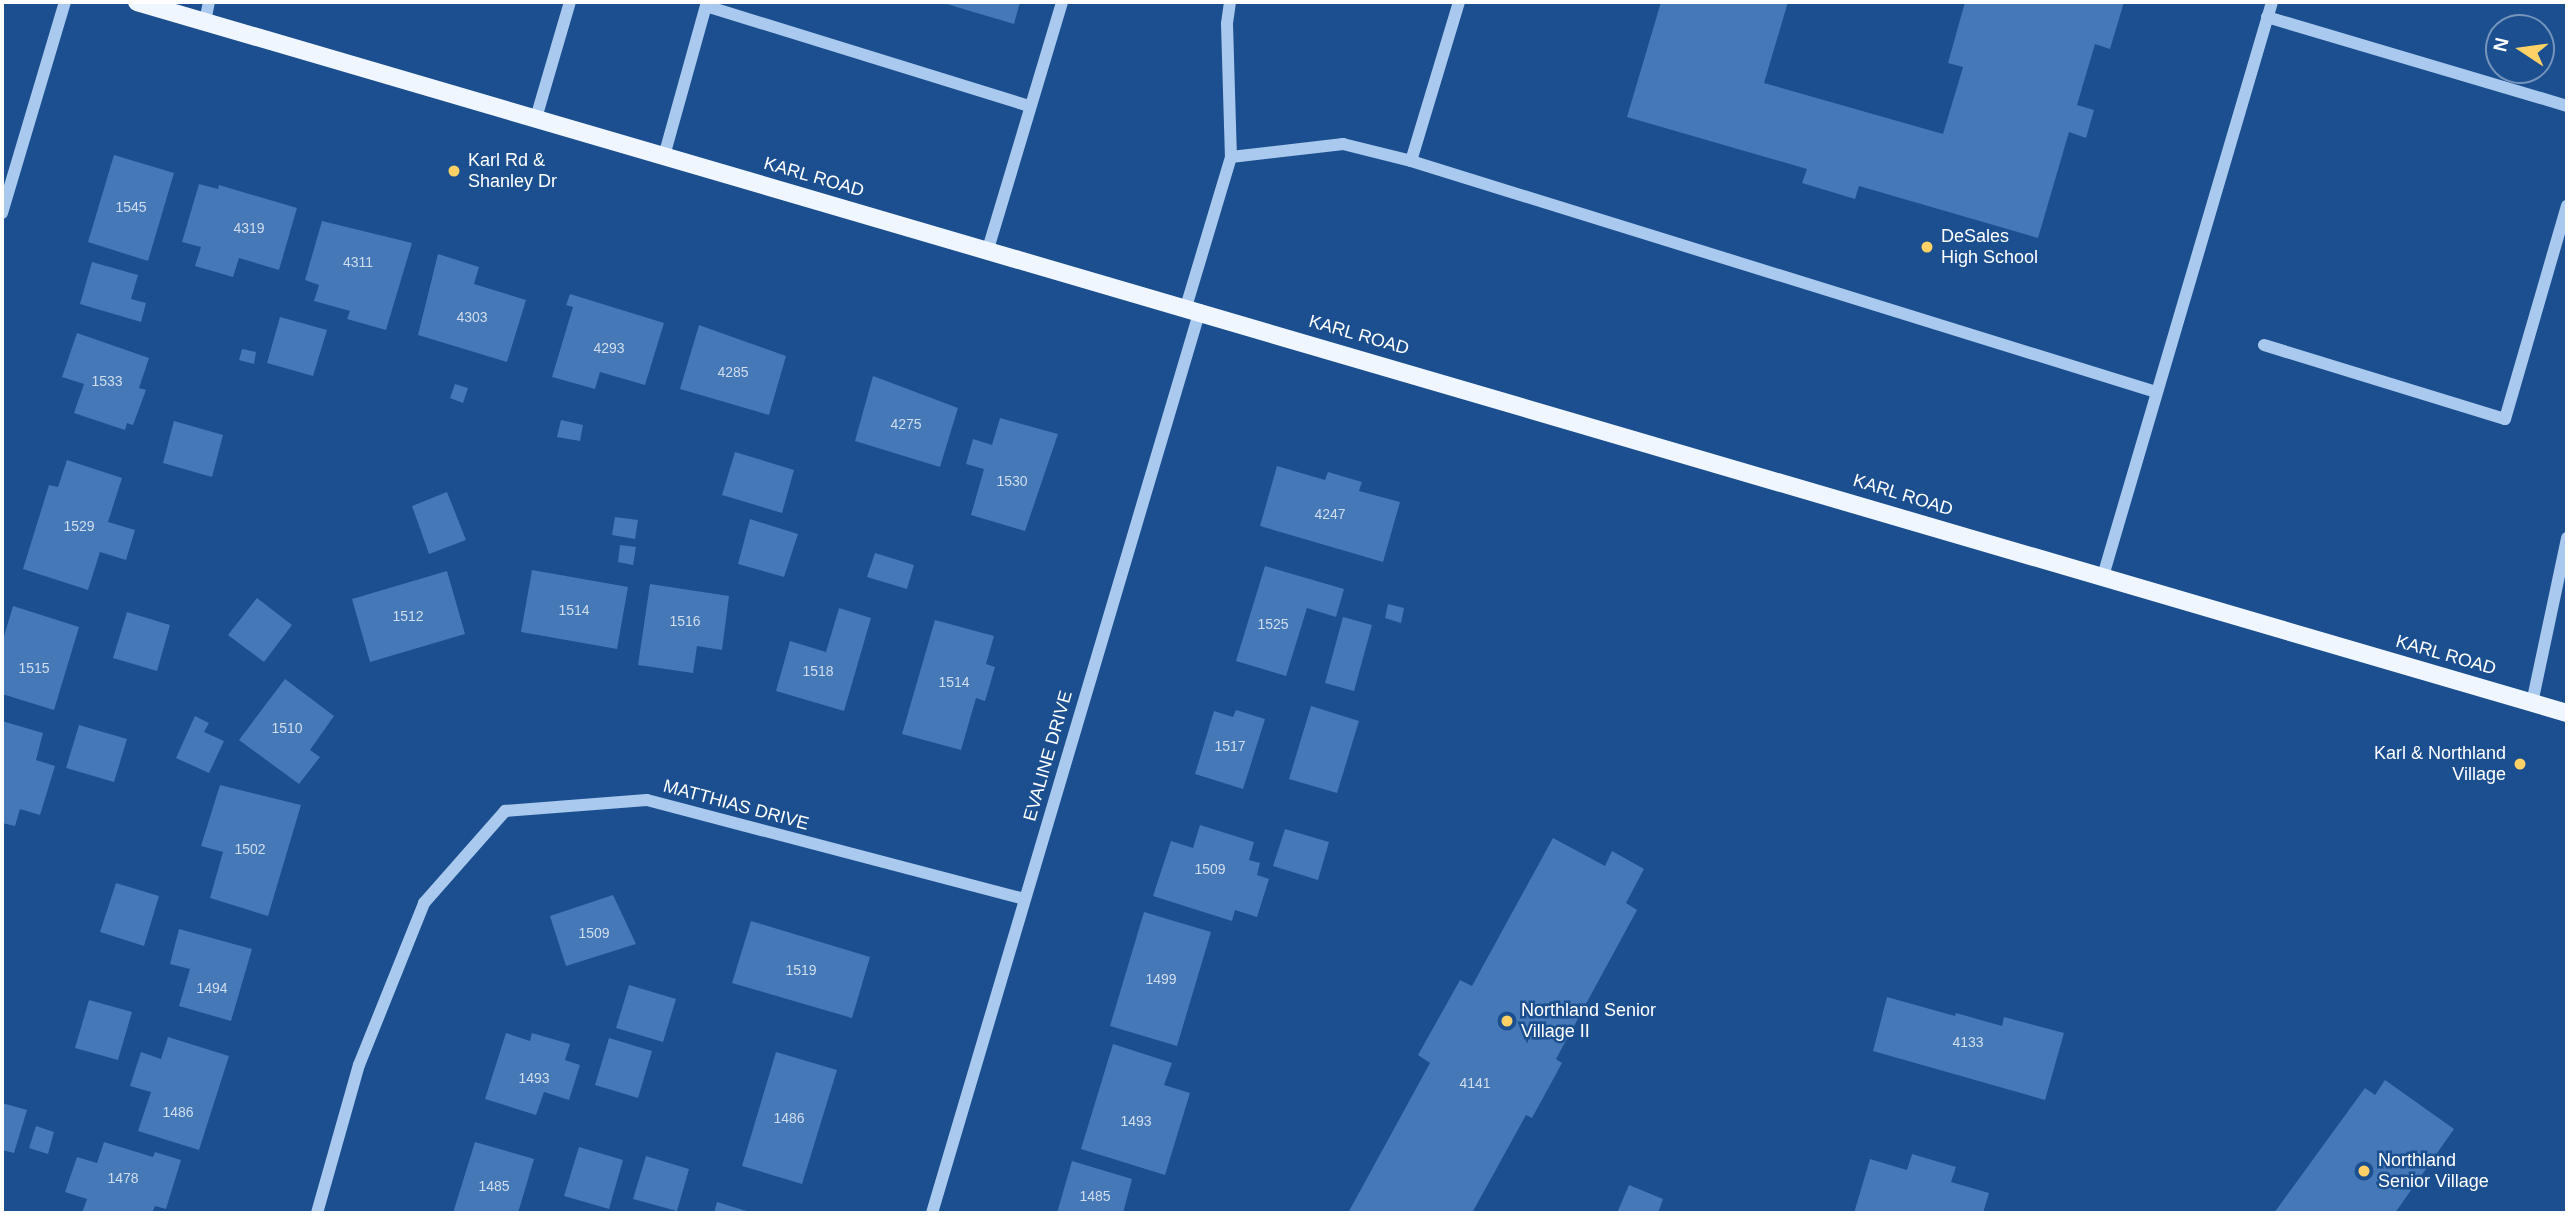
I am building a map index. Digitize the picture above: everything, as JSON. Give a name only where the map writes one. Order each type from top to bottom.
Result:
[{"type":"main road","name":"KARL ROAD","points":[[137,2],[2567,713]]},
{"type":"street","points":[[2,213],[65,2]]},
{"type":"street","points":[[205,22],[209,2]]},
{"type":"street","points":[[536,118],[570,2]]},
{"type":"street","points":[[988,249],[1062,2]]},
{"type":"street","name":"EVALINE DRIVE","points":[[932,1213],[1193,309],[1231,157],[1227,24],[1230,2]]},
{"type":"street","points":[[1412,161],[1459,2]]},
{"type":"street","points":[[2103,576],[2272,2]]},
{"type":"street","points":[[664,156],[706,4],[1030,106]]},
{"type":"street","points":[[2267,16],[2567,106]]},
{"type":"street","points":[[1231,157],[1343,144],[1412,161],[2156,393]]},
{"type":"street","points":[[2263,345],[2505,419],[2567,206]]},
{"type":"street","points":[[2532,703],[2567,538]]},
{"type":"street","name":"MATTHIAS DRIVE","points":[[317,1213],[359,1065],[424,904],[505,811],[647,800],[1024,900]]},
{"type":"building","points":[[940,2],[1020,2],[1014,24]]},
{"type":"building","points":[[1661,2],[1788,2],[1764,83],[1943,134],[1963,67],[1948,63],[1965,2],[2124,2],[2110,49],[2095,44],[2077,105],[2094,110],[2086,138],[2069,132],[2038,238],[1859,186],[1855,199],[1802,183],[1807,169],[1627,117]]},
{"type":"building","points":[[114,155],[174,173],[148,261],[88,242]]},
{"type":"building","points":[[199,184],[218,189],[219,185],[297,208],[279,270],[239,258],[233,277],[195,266],[201,247],[182,242]]},
{"type":"building","points":[[322,221],[412,243],[386,330],[347,319],[350,311],[314,301],[319,285],[305,280]]},
{"type":"building","points":[[438,254],[479,267],[474,284],[526,300],[507,362],[418,335]]},
{"type":"building","points":[[92,262],[138,275],[131,299],[146,303],[141,322],[80,304]]},
{"type":"building","points":[[570,294],[664,323],[645,385],[600,372],[595,389],[552,377],[573,307],[566,305]]},
{"type":"building","points":[[280,317],[327,330],[313,376],[267,363]]},
{"type":"building","points":[[699,325],[786,356],[769,415],[680,389]]},
{"type":"building","points":[[77,333],[149,358],[139,388],[146,390],[133,425],[127,423],[125,430],[74,413],[84,384],[62,377]]},
{"type":"building","points":[[242,349],[256,352],[254,364],[239,360]]},
{"type":"building","points":[[873,376],[958,408],[940,467],[855,441]]},
{"type":"building","points":[[455,384],[468,388],[463,403],[450,398]]},
{"type":"building","points":[[1000,418],[1058,434],[1025,531],[971,515],[984,469],[966,464],[973,439],[992,445]]},
{"type":"building","points":[[561,420],[583,425],[580,441],[557,437]]},
{"type":"building","points":[[174,421],[223,435],[212,477],[163,463]]},
{"type":"building","points":[[735,452],[794,470],[782,513],[722,495]]},
{"type":"building","points":[[67,460],[122,478],[108,522],[135,530],[126,560],[100,552],[88,590],[23,569],[49,485],[58,487]]},
{"type":"building","points":[[1277,466],[1325,480],[1328,472],[1362,482],[1359,491],[1400,502],[1383,562],[1260,526]]},
{"type":"building","points":[[447,492],[466,540],[429,554],[412,506]]},
{"type":"building","points":[[615,517],[638,520],[635,539],[612,535]]},
{"type":"building","points":[[750,519],[798,534],[784,577],[738,564]]},
{"type":"building","points":[[620,545],[636,547],[633,565],[618,562]]},
{"type":"building","points":[[875,553],[914,565],[907,589],[867,577]]},
{"type":"building","points":[[1265,566],[1344,589],[1336,617],[1307,608],[1286,676],[1236,661]]},
{"type":"building","points":[[532,570],[628,587],[617,649],[521,632]]},
{"type":"building","points":[[447,571],[465,634],[370,662],[352,599]]},
{"type":"building","points":[[650,584],[729,596],[722,650],[697,646],[693,673],[638,665]]},
{"type":"building","points":[[257,598],[292,625],[264,662],[228,635]]},
{"type":"building","points":[[1388,604],[1404,608],[1401,623],[1385,618]]},
{"type":"building","points":[[13,606],[79,627],[54,710],[2,694],[2,643]]},
{"type":"building","points":[[839,608],[871,618],[844,711],[776,691],[790,641],[826,652]]},
{"type":"building","points":[[127,612],[170,625],[157,671],[113,658]]},
{"type":"building","points":[[1343,617],[1372,625],[1354,691],[1325,683]]},
{"type":"building","points":[[935,620],[994,636],[986,664],[995,667],[985,701],[976,698],[961,750],[902,734]]},
{"type":"building","points":[[285,679],[334,716],[310,750],[320,757],[299,784],[239,740]]},
{"type":"building","points":[[1311,706],[1359,721],[1337,793],[1289,779]]},
{"type":"building","points":[[1236,710],[1265,719],[1243,789],[1195,774],[1214,711],[1233,717]]},
{"type":"building","points":[[195,716],[209,723],[204,732],[224,741],[209,773],[176,758]]},
{"type":"building","points":[[2,721],[43,733],[36,760],[55,766],[40,815],[20,809],[15,826],[2,823]]},
{"type":"building","points":[[79,725],[127,739],[114,782],[66,768]]},
{"type":"building","points":[[220,785],[301,805],[268,916],[210,898],[223,852],[201,846]]},
{"type":"building","points":[[1200,825],[1254,842],[1249,860],[1260,863],[1257,875],[1269,879],[1257,917],[1235,910],[1232,921],[1153,896],[1171,841],[1193,848]]},
{"type":"building","points":[[1285,829],[1329,842],[1318,880],[1273,866]]},
{"type":"building","name":"Northland Senior Village II","points":[[1553,838],[1605,866],[1612,851],[1644,869],[1626,903],[1637,910],[1556,1059],[1562,1063],[1532,1118],[1526,1115],[1472,1213],[1348,1213],[1430,1063],[1418,1055],[1460,980],[1472,986]]},
{"type":"building","points":[[116,883],[159,896],[144,946],[100,932]]},
{"type":"building","points":[[613,895],[636,944],[566,966],[550,916]]},
{"type":"building","points":[[1144,912],[1211,932],[1177,1046],[1110,1026]]},
{"type":"building","points":[[751,921],[870,957],[852,1018],[732,983]]},
{"type":"building","points":[[179,929],[252,949],[231,1021],[179,1006],[190,969],[170,964]]},
{"type":"building","points":[[629,985],[676,999],[663,1042],[616,1028]]},
{"type":"building","points":[[1887,997],[2002,1026],[2004,1017],[2064,1033],[2045,1100],[1873,1051]]},
{"type":"building","points":[[89,1000],[132,1012],[118,1060],[75,1048]]},
{"type":"building","points":[[506,1033],[530,1041],[532,1033],[570,1044],[565,1060],[580,1065],[569,1100],[544,1092],[536,1115],[485,1099]]},
{"type":"building","points":[[168,1037],[229,1056],[199,1150],[138,1131],[151,1092],[130,1086],[141,1052],[161,1059]]},
{"type":"building","points":[[609,1038],[652,1051],[638,1098],[595,1085]]},
{"type":"building","points":[[1113,1044],[1172,1063],[1164,1085],[1190,1093],[1165,1175],[1081,1149]]},
{"type":"building","points":[[776,1052],[837,1070],[802,1184],[742,1166]]},
{"type":"building","name":"Northland Senior Village","points":[[2385,1080],[2454,1129],[2395,1213],[2274,1213],[2365,1088],[2375,1095]]},
{"type":"building","points":[[2,1103],[27,1110],[14,1153],[2,1150]]},
{"type":"building","points":[[36,1126],[54,1132],[48,1154],[29,1148]]},
{"type":"building","points":[[104,1142],[153,1157],[155,1152],[181,1160],[166,1209],[155,1206],[152,1213],[82,1213],[87,1199],[65,1192],[77,1157],[97,1163]]},
{"type":"building","points":[[475,1142],[534,1159],[518,1213],[453,1213]]},
{"type":"building","points":[[579,1147],[623,1160],[609,1209],[564,1196]]},
{"type":"building","points":[[1912,1154],[1956,1167],[1951,1182],[1989,1193],[1983,1213],[1854,1213],[1870,1159],[1907,1170]]},
{"type":"building","points":[[646,1156],[689,1169],[677,1211],[633,1199]]},
{"type":"building","points":[[1072,1161],[1132,1179],[1123,1213],[1057,1213]]},
{"type":"building","points":[[1629,1185],[1663,1199],[1658,1213],[1617,1213]]},
{"type":"building","points":[[717,1202],[753,1213],[714,1213]]},
{"type":"place","name":"Karl Rd & Shanley Dr","points":[[454,171]]},
{"type":"place","name":"DeSales High School","points":[[1927,247]]},
{"type":"place","name":"Karl & Northland Village","points":[[2520,764]]},
{"type":"place","name":"Northland Senior Village II","points":[[1507,1021]]},
{"type":"place","name":"Northland Senior Village","points":[[2364,1171]]}]
